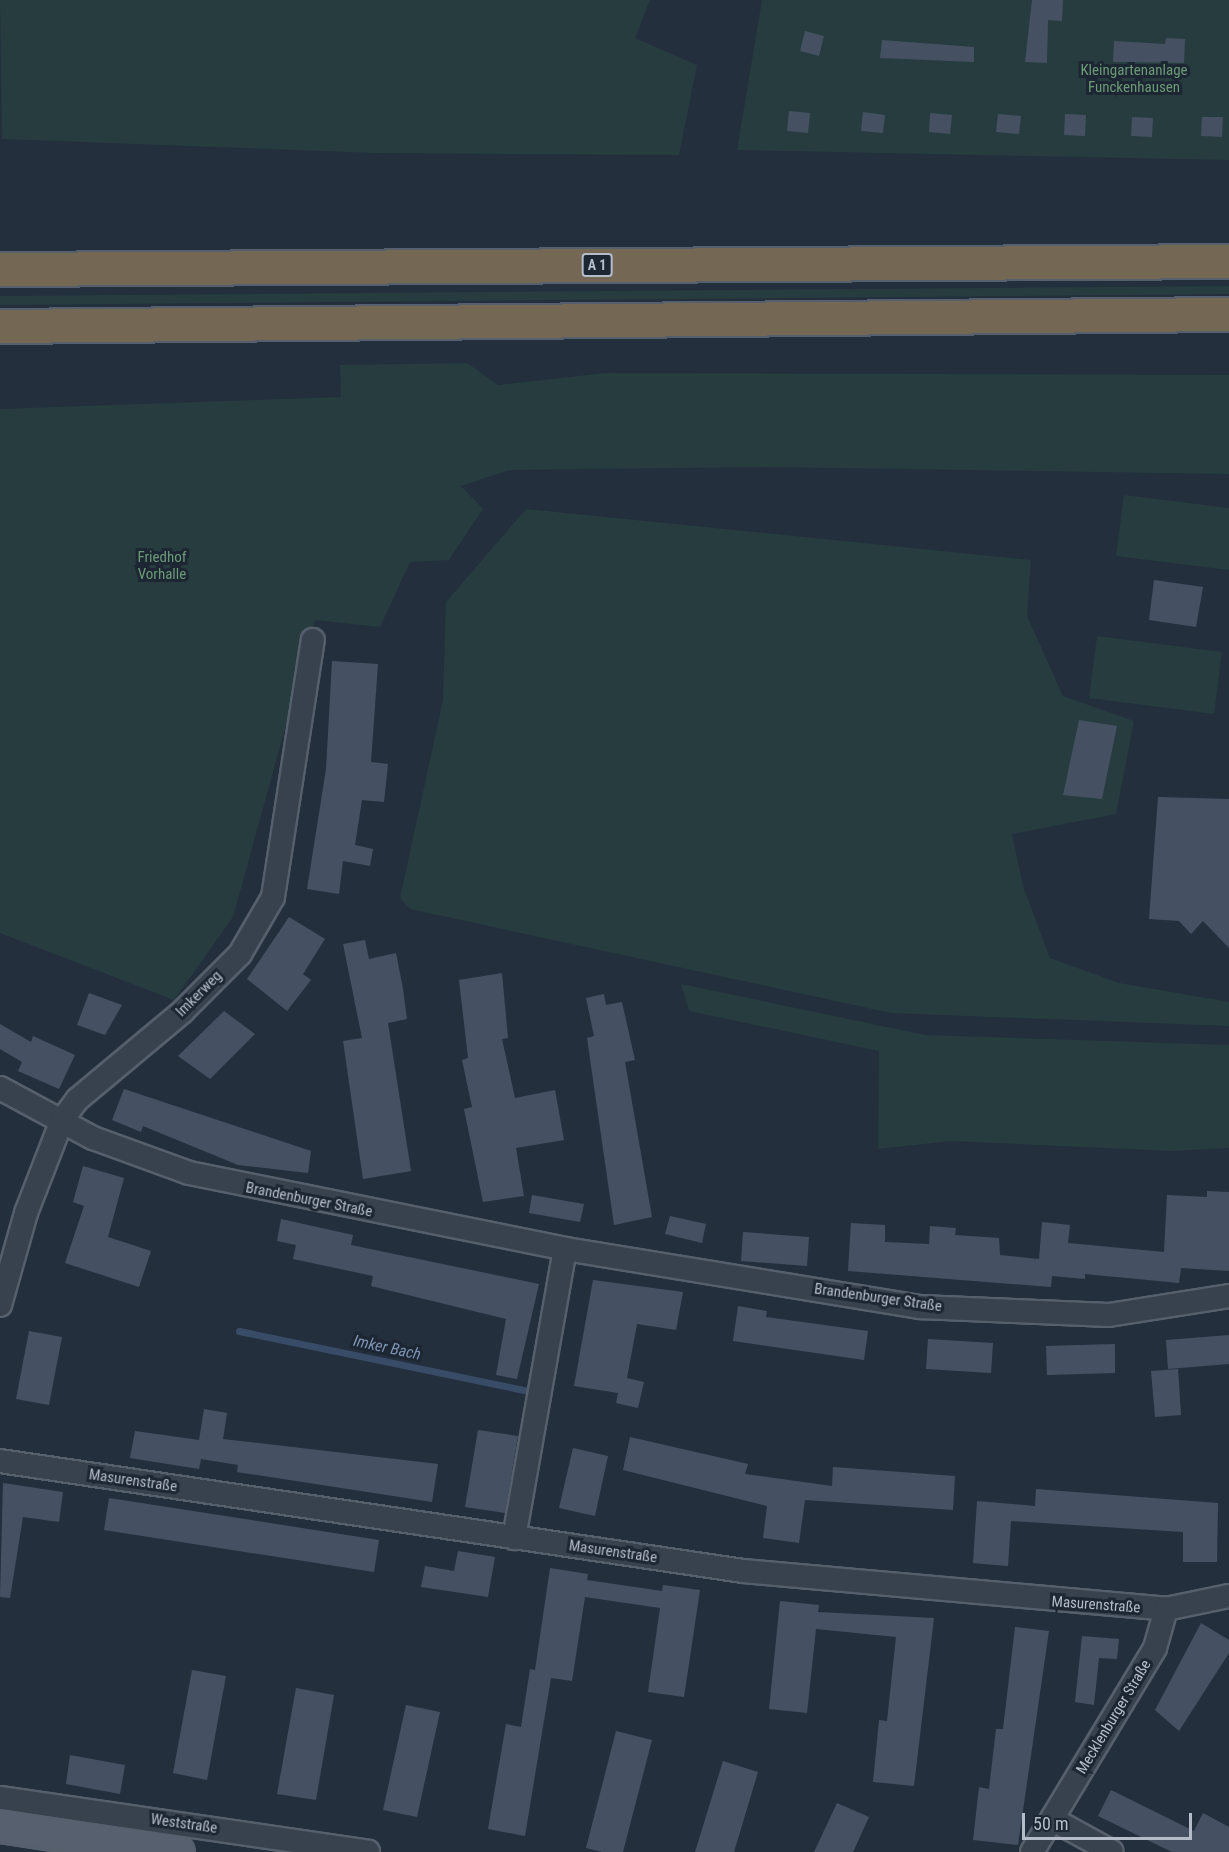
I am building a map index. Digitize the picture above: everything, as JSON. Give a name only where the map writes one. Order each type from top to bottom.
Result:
[{"type":"highway","name":"A 1","points":[[0,269],[1229,261]]},
{"type":"highway","points":[[0,326],[1229,314]]},
{"type":"main road","name":"Weststraße","points":[[0,1825],[177,1852]]},
{"type":"street","name":"Imkerweg","points":[[0,1305],[26,1213],[62,1120],[78,1099],[182,1012],[240,954],[273,897],[313,640]]},
{"type":"street","name":"Brandenburger Straße","points":[[0,1088],[93,1138],[230,1184],[565,1249],[920,1307],[1109,1315],[1229,1296]]},
{"type":"street","points":[[514,1538],[565,1249]]},
{"type":"street","name":"Masurenstraße","points":[[0,1461],[743,1571],[1166,1610],[1229,1596]]},
{"type":"street","name":"Mecklenburger Straße","points":[[1032,1852],[1155,1648],[1166,1610]]},
{"type":"street","name":"Weststraße","points":[[0,1798],[368,1852]]},
{"type":"street","points":[[1052,1820],[1112,1852]]},
{"type":"green space","points":[[0,0],[650,0],[635,38],[697,65],[679,155],[375,153],[2,139]]},
{"type":"green space","name":"Kleingartenanlage Funckenhausen","points":[[762,0],[1229,0],[1229,160],[737,150]]},
{"type":"green space","points":[[1229,286],[1229,294],[0,305],[0,296]]},
{"type":"green space","name":"Friedhof Vorhalle","points":[[467,363],[498,385],[605,373],[1229,375],[1229,474],[766,467],[509,470],[461,486],[483,509],[449,560],[410,562],[380,627],[315,620],[233,917],[174,1000],[0,933],[0,409],[341,397],[340,365]]},
{"type":"green space","points":[[1124,495],[1229,508],[1229,570],[1116,556]]},
{"type":"green space","points":[[526,509],[1031,560],[1027,616],[1063,696],[1134,721],[1116,814],[1012,834],[1023,886],[1050,958],[1119,983],[1229,1002],[1229,1026],[891,1013],[410,909],[400,898],[443,700],[446,602]]},
{"type":"green space","points":[[1097,636],[1222,652],[1214,714],[1089,698]]},
{"type":"green space","points":[[681,984],[925,1035],[1229,1045],[1229,1148],[1172,1151],[951,1141],[878,1149],[879,1051],[689,1011]]},
{"type":"building","points":[[1032,0],[1063,0],[1062,21],[1048,20],[1047,63],[1025,62]]},
{"type":"building","points":[[805,31],[824,36],[819,56],[800,51]]},
{"type":"building","points":[[1166,38],[1185,39],[1184,63],[1113,62],[1114,41],[1165,44]]},
{"type":"building","points":[[882,40],[974,47],[974,62],[880,58]]},
{"type":"building","points":[[789,111],[810,113],[808,133],[787,131]]},
{"type":"building","points":[[863,112],[885,115],[883,133],[861,131]]},
{"type":"building","points":[[930,113],[952,115],[950,134],[929,132]]},
{"type":"building","points":[[998,114],[1021,116],[1019,134],[996,132]]},
{"type":"building","points":[[1065,114],[1086,115],[1085,136],[1064,135]]},
{"type":"building","points":[[1132,117],[1153,118],[1152,137],[1131,136]]},
{"type":"building","points":[[1202,117],[1223,117],[1222,137],[1201,136]]},
{"type":"building","points":[[1154,580],[1203,587],[1196,627],[1149,620]]},
{"type":"building","points":[[332,661],[378,664],[371,762],[388,764],[384,802],[362,800],[355,845],[373,849],[370,866],[343,861],[339,894],[307,889],[326,769]]},
{"type":"building","points":[[1079,720],[1117,726],[1102,799],[1063,795]]},
{"type":"building","points":[[1158,797],[1229,799],[1229,948],[1203,921],[1191,934],[1179,921],[1149,919]]},
{"type":"building","points":[[289,917],[325,939],[303,974],[311,980],[287,1011],[247,979]]},
{"type":"building","points":[[365,940],[369,959],[396,953],[407,1019],[388,1023],[411,1171],[363,1179],[343,1041],[362,1038],[343,944]]},
{"type":"building","points":[[502,973],[508,1038],[502,1039],[515,1098],[555,1090],[564,1140],[516,1148],[524,1196],[483,1202],[464,1109],[472,1107],[462,1060],[468,1058],[459,980]]},
{"type":"building","points":[[89,993],[122,1005],[105,1035],[77,1025]]},
{"type":"building","points":[[604,994],[606,1005],[622,1002],[635,1060],[625,1062],[652,1217],[614,1225],[587,1038],[594,1036],[586,998]]},
{"type":"building","points":[[224,1011],[255,1034],[210,1079],[178,1056]]},
{"type":"building","points":[[0,1024],[31,1042],[33,1036],[75,1055],[59,1089],[18,1071],[22,1062],[0,1049]]},
{"type":"building","points":[[124,1089],[311,1151],[308,1173],[238,1165],[143,1126],[141,1132],[112,1120]]},
{"type":"building","points":[[83,1166],[124,1178],[108,1237],[151,1251],[139,1287],[65,1263],[84,1206],[73,1202]]},
{"type":"building","points":[[1207,1191],[1229,1192],[1229,1271],[1181,1268],[1179,1283],[1085,1274],[1085,1279],[1052,1276],[1051,1287],[848,1271],[851,1223],[885,1225],[885,1242],[929,1244],[930,1226],[956,1228],[955,1235],[999,1238],[1000,1255],[1039,1259],[1042,1222],[1070,1225],[1068,1243],[1164,1252],[1167,1195],[1207,1197]]},
{"type":"building","points":[[532,1195],[584,1204],[580,1222],[529,1213]]},
{"type":"building","points":[[670,1216],[706,1224],[702,1243],[665,1234]]},
{"type":"building","points":[[281,1219],[353,1235],[351,1245],[539,1284],[517,1379],[496,1375],[506,1319],[371,1286],[373,1276],[293,1259],[296,1245],[277,1241]]},
{"type":"building","points":[[743,1232],[809,1237],[807,1266],[741,1261]]},
{"type":"building","points":[[593,1280],[683,1292],[676,1330],[637,1324],[627,1378],[644,1382],[638,1408],[616,1403],[618,1393],[574,1386]]},
{"type":"building","points":[[738,1306],[767,1311],[766,1317],[868,1331],[864,1360],[733,1341]]},
{"type":"building","points":[[29,1331],[62,1337],[49,1405],[16,1399]]},
{"type":"building","points":[[1229,1335],[1229,1364],[1168,1369],[1166,1340]]},
{"type":"building","points":[[928,1339],[993,1343],[991,1373],[926,1369]]},
{"type":"building","points":[[1115,1344],[1115,1373],[1047,1375],[1046,1346]]},
{"type":"building","points":[[1178,1369],[1181,1415],[1155,1417],[1151,1371]]},
{"type":"building","points":[[204,1409],[227,1413],[223,1439],[438,1464],[432,1502],[237,1472],[238,1465],[201,1459],[199,1469],[130,1458],[135,1431],[199,1440]]},
{"type":"building","points":[[478,1430],[518,1436],[505,1513],[465,1507]]},
{"type":"building","points":[[630,1437],[748,1464],[745,1474],[832,1486],[833,1467],[955,1476],[953,1510],[805,1500],[799,1543],[763,1538],[767,1506],[623,1470]]},
{"type":"building","points":[[573,1448],[608,1456],[595,1516],[559,1508]]},
{"type":"building","points":[[3,1483],[63,1492],[59,1522],[23,1517],[10,1598],[0,1597]]},
{"type":"building","points":[[1036,1489],[1218,1503],[1217,1562],[1183,1562],[1183,1532],[1011,1521],[1008,1566],[973,1563],[977,1501],[1035,1506]]},
{"type":"building","points":[[109,1498],[379,1540],[374,1572],[104,1530]]},
{"type":"building","points":[[458,1551],[495,1557],[488,1597],[421,1587],[425,1566],[454,1571]]},
{"type":"building","points":[[550,1568],[588,1574],[587,1580],[662,1591],[663,1585],[700,1590],[684,1697],[648,1692],[660,1608],[585,1597],[572,1681],[551,1678],[525,1836],[488,1829],[506,1724],[521,1727],[530,1669],[535,1670]]},
{"type":"building","points":[[780,1601],[819,1605],[818,1612],[934,1618],[914,1786],[873,1782],[879,1720],[887,1721],[896,1637],[816,1629],[807,1713],[769,1709]]},
{"type":"building","points":[[1201,1623],[1229,1640],[1229,1653],[1179,1731],[1155,1710]]},
{"type":"building","points":[[1015,1627],[1049,1631],[1018,1845],[973,1840],[979,1787],[989,1789],[996,1729],[1003,1729]]},
{"type":"building","points":[[1082,1636],[1119,1639],[1117,1659],[1099,1658],[1094,1705],[1075,1702]]},
{"type":"building","points":[[192,1670],[226,1676],[207,1780],[173,1773]]},
{"type":"building","points":[[296,1688],[334,1695],[316,1800],[277,1794]]},
{"type":"building","points":[[406,1705],[440,1712],[417,1817],[383,1810]]},
{"type":"building","points":[[616,1731],[652,1740],[623,1852],[602,1852],[586,1848]]},
{"type":"building","points":[[70,1755],[125,1765],[120,1794],[66,1784]]},
{"type":"building","points":[[723,1761],[758,1772],[734,1852],[695,1852]]},
{"type":"building","points":[[1111,1790],[1194,1831],[1203,1813],[1229,1827],[1229,1852],[1172,1852],[1098,1816]]},
{"type":"building","points":[[837,1803],[869,1817],[853,1852],[814,1852]]},
{"type":"waterway","name":"Imker Bach","points":[[239,1331],[528,1391]]}]
